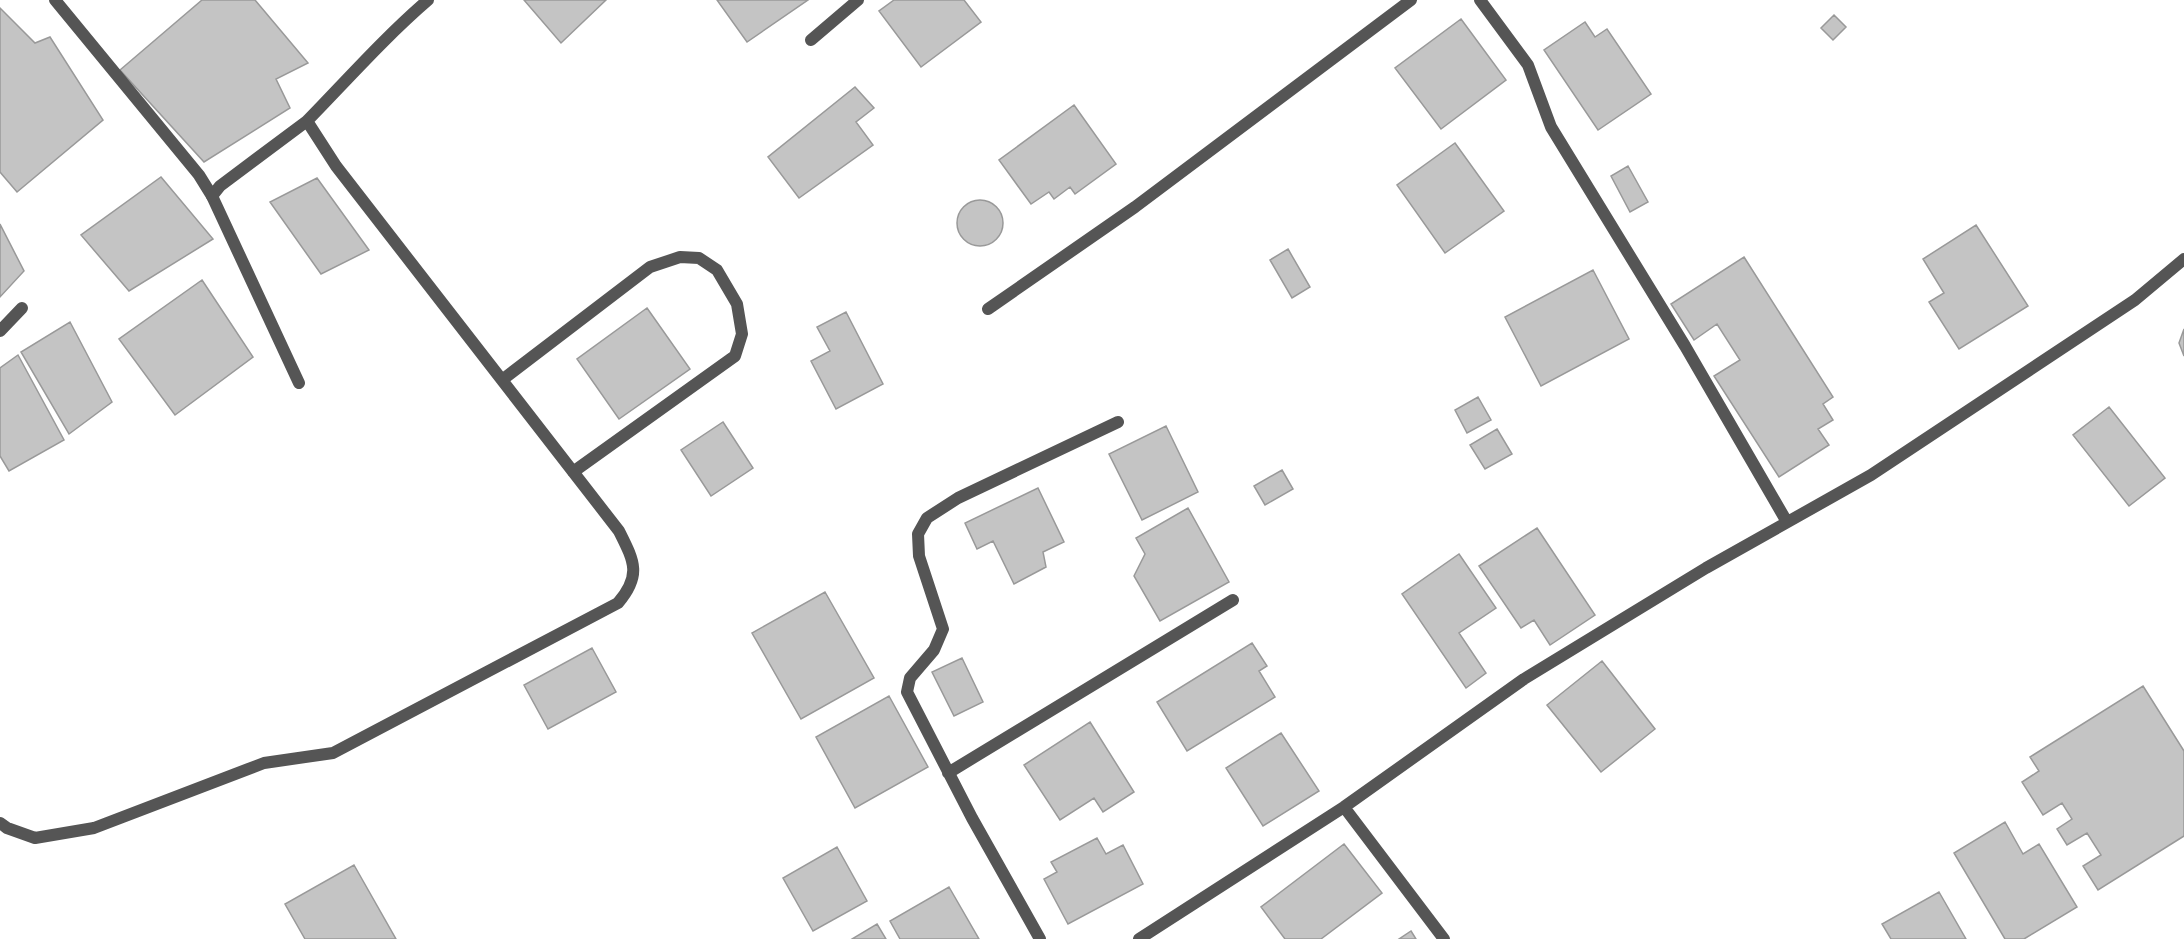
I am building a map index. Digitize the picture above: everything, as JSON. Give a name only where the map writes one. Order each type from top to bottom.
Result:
[{"type":"street","points":[[55,0],[199,175],[212,196],[299,383]]},
{"type":"street","points":[[212,196],[220,186],[307,120],[372,56],[394,29],[428,0]]},
{"type":"street","points":[[811,40],[858,0]]},
{"type":"street","points":[[988,309],[1135,207],[1411,0]]},
{"type":"street","points":[[1480,0],[1528,64],[1551,127],[1685,346],[1787,522]]},
{"type":"street","points":[[0,823],[7,828],[35,838],[94,828],[264,763],[333,753],[618,603],[630,589],[634,570],[629,551],[619,531],[336,166],[307,120]]},
{"type":"street","points":[[502,380],[650,267],[680,257],[699,258],[717,270],[737,304],[742,334],[735,356],[573,472]]},
{"type":"street","points":[[1139,939],[1344,807],[1524,679],[1871,474],[2135,300],[2184,259]]},
{"type":"street","points":[[0,331],[22,308]]},
{"type":"street","points":[[1040,939],[948,773],[907,692],[910,678],[934,650],[943,629],[919,556],[918,534],[927,518],[958,498],[1118,422]]},
{"type":"street","points":[[948,773],[1233,600]]},
{"type":"street","points":[[1344,807],[1444,939]]},
{"type":"building","points":[[202,0],[255,0],[308,63],[276,79],[290,108],[204,162],[120,70]]},
{"type":"building","points":[[524,0],[606,0],[561,43]]},
{"type":"building","points":[[717,0],[808,0],[747,42]]},
{"type":"building","points":[[894,0],[964,0],[981,22],[921,67],[879,11]]},
{"type":"building","points":[[0,8],[35,43],[50,37],[103,120],[17,192],[0,172]]},
{"type":"building","points":[[1834,15],[1846,27],[1833,40],[1821,28]]},
{"type":"building","points":[[1461,19],[1506,80],[1441,129],[1395,68]]},
{"type":"building","points":[[1585,22],[1595,37],[1607,29],[1651,94],[1598,130],[1544,50]]},
{"type":"building","points":[[855,87],[874,108],[856,122],[873,145],[799,198],[768,157]]},
{"type":"building","points":[[1074,105],[1116,164],[1075,194],[1070,187],[1054,199],[1049,192],[1031,204],[999,160]]},
{"type":"building","points":[[1455,143],[1504,211],[1445,253],[1397,185]]},
{"type":"building","points":[[1628,166],[1648,202],[1630,212],[1611,176]]},
{"type":"building","points":[[161,177],[213,239],[129,291],[81,235]]},
{"type":"building","points":[[317,178],[369,250],[321,274],[270,202]]},
{"type":"building","points":[[980,200],[996,207],[1003,223],[996,239],[980,246],[964,239],[957,223],[964,207]]},
{"type":"building","points":[[0,224],[24,271],[0,297]]},
{"type":"building","points":[[1976,225],[2028,306],[1959,349],[1929,302],[1944,293],[1923,259]]},
{"type":"building","points":[[1288,249],[1310,287],[1292,298],[1270,260]]},
{"type":"building","points":[[1744,257],[1833,397],[1823,404],[1833,420],[1818,429],[1829,445],[1779,477],[1714,376],[1740,360],[1717,324],[1694,340],[1671,304]]},
{"type":"building","points":[[1593,270],[1629,339],[1541,386],[1505,317]]},
{"type":"building","points":[[202,280],[253,357],[175,415],[119,339]]},
{"type":"building","points":[[647,308],[690,369],[619,419],[577,359]]},
{"type":"building","points":[[846,312],[883,384],[836,409],[811,361],[830,351],[817,327]]},
{"type":"building","points":[[70,322],[112,402],[69,434],[21,352]]},
{"type":"building","points":[[2184,329],[2184,356],[2179,343]]},
{"type":"building","points":[[18,355],[64,440],[9,471],[0,456],[0,368]]},
{"type":"building","points":[[1478,397],[1491,420],[1467,433],[1455,410]]},
{"type":"building","points":[[2109,407],[2165,478],[2129,506],[2073,435]]},
{"type":"building","points":[[723,422],[753,468],[711,496],[681,450]]},
{"type":"building","points":[[1166,426],[1198,492],[1142,520],[1109,454]]},
{"type":"building","points":[[1497,429],[1512,454],[1485,469],[1470,445]]},
{"type":"building","points":[[1282,470],[1293,489],[1265,505],[1254,486]]},
{"type":"building","points":[[1038,488],[1064,542],[1043,552],[1046,567],[1014,584],[993,541],[977,549],[965,523]]},
{"type":"building","points":[[1188,508],[1229,582],[1160,621],[1134,576],[1145,554],[1136,538]]},
{"type":"building","points":[[1537,528],[1595,615],[1550,645],[1534,620],[1521,628],[1479,566]]},
{"type":"building","points":[[1459,554],[1496,608],[1459,633],[1486,673],[1466,688],[1402,594]]},
{"type":"building","points":[[825,592],[874,678],[801,719],[752,633]]},
{"type":"building","points":[[1252,643],[1267,666],[1259,671],[1275,697],[1187,751],[1157,702]]},
{"type":"building","points":[[592,648],[616,692],[548,729],[524,685]]},
{"type":"building","points":[[962,658],[983,702],[954,716],[932,672]]},
{"type":"building","points":[[1602,661],[1655,729],[1601,772],[1547,705]]},
{"type":"building","points":[[2143,686],[2184,751],[2184,836],[2098,890],[2083,866],[2101,855],[2087,833],[2067,845],[2057,829],[2072,819],[2062,803],[2043,815],[2022,782],[2039,771],[2030,757]]},
{"type":"building","points":[[889,696],[928,767],[855,808],[816,737]]},
{"type":"building","points":[[1090,722],[1134,792],[1103,812],[1094,798],[1060,820],[1024,765]]},
{"type":"building","points":[[1281,733],[1319,791],[1263,826],[1226,768]]},
{"type":"building","points":[[2005,822],[2023,854],[2039,844],[2077,907],[2024,939],[2005,939],[1954,853]]},
{"type":"building","points":[[1097,838],[1106,854],[1123,845],[1143,884],[1068,924],[1044,879],[1057,872],[1051,862]]},
{"type":"building","points":[[1344,844],[1382,893],[1321,939],[1285,939],[1261,907]]},
{"type":"building","points":[[837,847],[867,901],[813,931],[783,878]]},
{"type":"building","points":[[354,865],[396,939],[305,939],[285,904]]},
{"type":"building","points":[[949,887],[979,939],[900,939],[890,921]]},
{"type":"building","points":[[1939,892],[1966,939],[1891,939],[1882,924]]},
{"type":"building","points":[[877,924],[886,939],[852,939]]},
{"type":"building","points":[[1411,931],[1416,939],[1399,939]]}]
